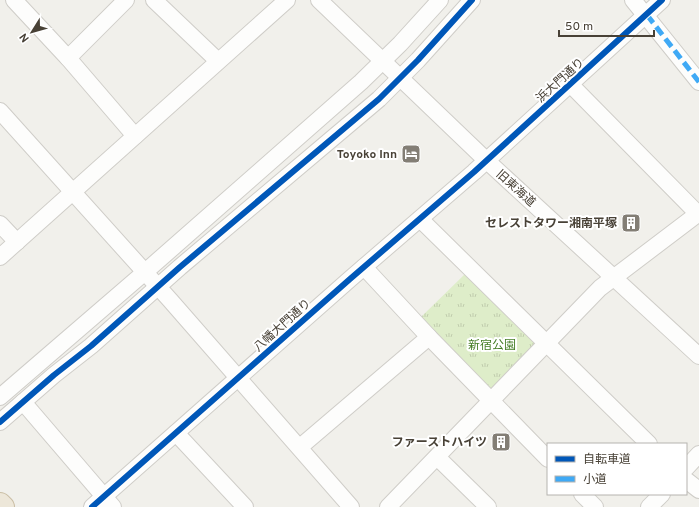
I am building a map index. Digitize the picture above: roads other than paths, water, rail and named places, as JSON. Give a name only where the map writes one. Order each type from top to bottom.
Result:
[{"type":"highway","points":[[0,504],[3,507]]},
{"type":"street","points":[[14,0],[68,58],[135,136]]},
{"type":"street","points":[[68,58],[126,0]]},
{"type":"street","points":[[154,0],[218,60]]},
{"type":"street","points":[[0,257],[74,192],[218,60],[287,0]]},
{"type":"street","name":"旧東海道","points":[[319,0],[487,161],[615,277],[699,356]]},
{"type":"street","points":[[3,388],[145,272],[383,61],[440,0]]},
{"type":"street","points":[[0,422],[54,375],[91,346],[372,104],[401,78],[472,0]]},
{"type":"street","points":[[633,0],[647,15],[699,82]]},
{"type":"street","name":"浜大門通り","points":[[487,161],[662,0]]},
{"type":"street","points":[[388,507],[600,288],[699,214],[571,85]]},
{"type":"street","points":[[0,111],[145,272],[351,507]]},
{"type":"street","name":"八幡大門通り","points":[[103,504],[176,434],[238,378],[487,161]]},
{"type":"street","points":[[420,219],[648,443]]},
{"type":"street","points":[[0,224],[17,242]]},
{"type":"street","points":[[364,267],[429,337],[547,458]]},
{"type":"street","points":[[300,447],[429,337]]},
{"type":"street","points":[[23,402],[103,504]]},
{"type":"street","points":[[176,434],[245,507]]},
{"type":"street","points":[[687,467],[699,454]]},
{"type":"street","points":[[437,457],[488,507]]},
{"type":"street","points":[[687,481],[699,490]]},
{"type":"street","points":[[583,495],[595,507]]},
{"type":"street","points":[[649,507],[661,495]]},
{"type":"place","name":"Toyoko Inn","points":[[411,154]]},
{"type":"place","name":"セレストタワー湘南平塚","points":[[631,223]]},
{"type":"place","name":"ファーストハイツ","points":[[501,442]]},
{"type":"park label","name":"新宿公園","points":[[492,345]]}]
